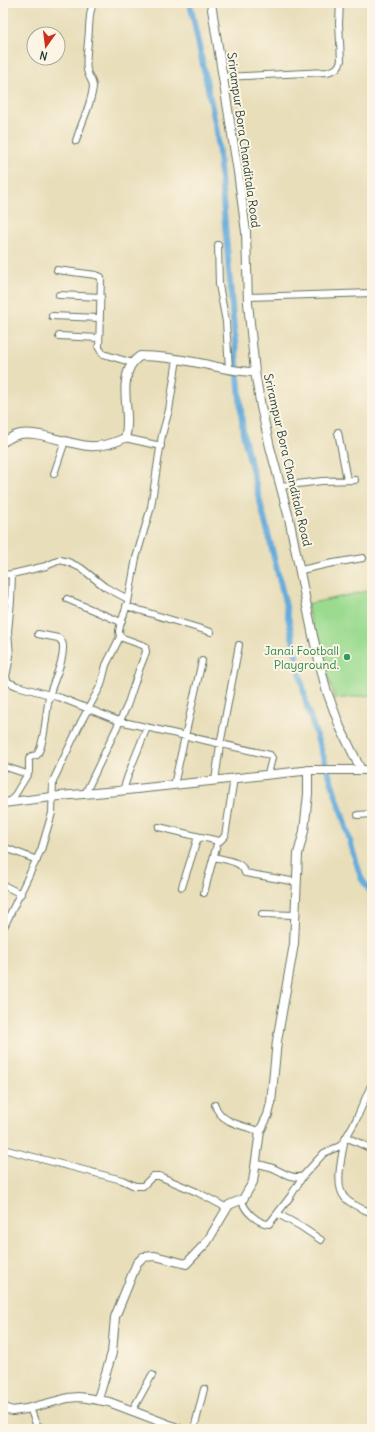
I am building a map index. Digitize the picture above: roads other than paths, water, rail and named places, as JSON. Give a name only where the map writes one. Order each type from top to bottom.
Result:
[{"type":"street","points":[[76,141],[93,87],[93,81],[87,71],[90,20],[92,5],[94,3]]},
{"type":"street","name":"Srirampur Bora Chanditala Road","points":[[211,3],[246,232],[251,372],[301,570],[313,636],[326,689],[340,727],[361,770]]},
{"type":"street","points":[[223,77],[327,72],[335,70],[341,61],[339,23],[340,3]]},
{"type":"street","points":[[218,245],[219,285],[226,322],[232,370]]},
{"type":"street","points":[[57,270],[99,276],[101,279],[100,352],[133,363]]},
{"type":"street","points":[[248,297],[372,293]]},
{"type":"street","points":[[59,295],[101,297]]},
{"type":"street","points":[[52,316],[100,318]]},
{"type":"street","points":[[59,336],[99,338]]},
{"type":"street","points":[[125,438],[127,430],[125,383],[130,367],[140,356],[156,356],[177,359],[232,370],[251,372]]},
{"type":"street","points":[[3,930],[41,850],[52,813],[53,782],[88,708],[101,685],[106,665],[120,636],[119,631],[128,599],[136,558],[151,507],[162,435],[169,410],[177,359]]},
{"type":"street","points":[[338,432],[347,480]]},
{"type":"street","points":[[3,442],[15,435],[37,434],[90,446],[105,444],[125,438],[161,446]]},
{"type":"street","points":[[54,474],[64,441]]},
{"type":"street","points":[[281,486],[322,481],[355,480]]},
{"type":"street","points":[[301,570],[363,558]]},
{"type":"street","points":[[3,574],[12,574],[46,566],[60,560],[81,568],[110,590],[128,599]]},
{"type":"street","points":[[12,574],[8,631],[10,656],[5,679],[17,686],[61,698],[119,721],[270,756],[272,758],[268,774]]},
{"type":"street","points":[[67,599],[121,622]]},
{"type":"street","points":[[126,606],[211,632]]},
{"type":"street","points":[[5,803],[27,774],[29,759],[32,756],[37,755],[42,743],[49,695],[59,669],[63,646],[62,642],[58,638],[38,634]]},
{"type":"street","points":[[86,794],[127,706],[146,652],[145,646],[120,636]]},
{"type":"street","points":[[215,781],[220,745],[239,645]]},
{"type":"street","points":[[174,785],[202,661]]},
{"type":"street","points":[[123,791],[128,772],[136,758],[147,727]]},
{"type":"street","points":[[3,766],[27,774]]},
{"type":"street","points":[[5,803],[312,770],[372,770]]},
{"type":"street","points":[[98,1399],[112,1353],[115,1318],[137,1263],[143,1257],[155,1256],[186,1264],[207,1242],[224,1216],[227,1208],[233,1203],[242,1200],[253,1182],[260,1131],[268,1114],[271,1103],[277,1041],[294,944],[298,854],[304,831],[312,770]]},
{"type":"street","points":[[204,893],[219,841],[225,836],[234,778]]},
{"type":"street","points":[[358,815],[372,814]]},
{"type":"street","points":[[159,827],[219,841]]},
{"type":"street","points":[[182,887],[194,846],[200,837]]},
{"type":"street","points":[[3,847],[37,860]]},
{"type":"street","points":[[214,857],[240,864],[246,873],[297,882]]},
{"type":"street","points":[[3,885],[21,894]]},
{"type":"street","points":[[262,914],[295,915]]},
{"type":"street","points":[[242,1200],[247,1211],[264,1224],[270,1223],[290,1197],[303,1176],[324,1152],[340,1146],[345,1139],[372,1083]]},
{"type":"street","points":[[215,1105],[222,1118],[260,1131]]},
{"type":"street","points":[[345,1139],[372,1149]]},
{"type":"street","points":[[345,1139],[340,1168],[341,1192],[351,1203],[372,1213]]},
{"type":"street","points":[[3,1149],[122,1180],[139,1187],[143,1186],[153,1176],[159,1176],[198,1192],[227,1208]]},
{"type":"street","points":[[255,1163],[292,1177],[303,1176]]},
{"type":"street","points":[[278,1214],[321,1240]]},
{"type":"street","points":[[132,1411],[152,1375]]},
{"type":"street","points":[[194,1429],[204,1388]]},
{"type":"street","points":[[3,1406],[12,1411],[78,1397],[98,1399],[180,1429]]},
{"type":"street","points":[[30,1408],[36,1424],[43,1429]]},
{"type":"waterway","points":[[190,3],[217,132],[243,433],[285,602],[307,707],[361,878],[372,894]]},
{"type":"place","name":"Janai Football Playground.","points":[[347,657]]}]
